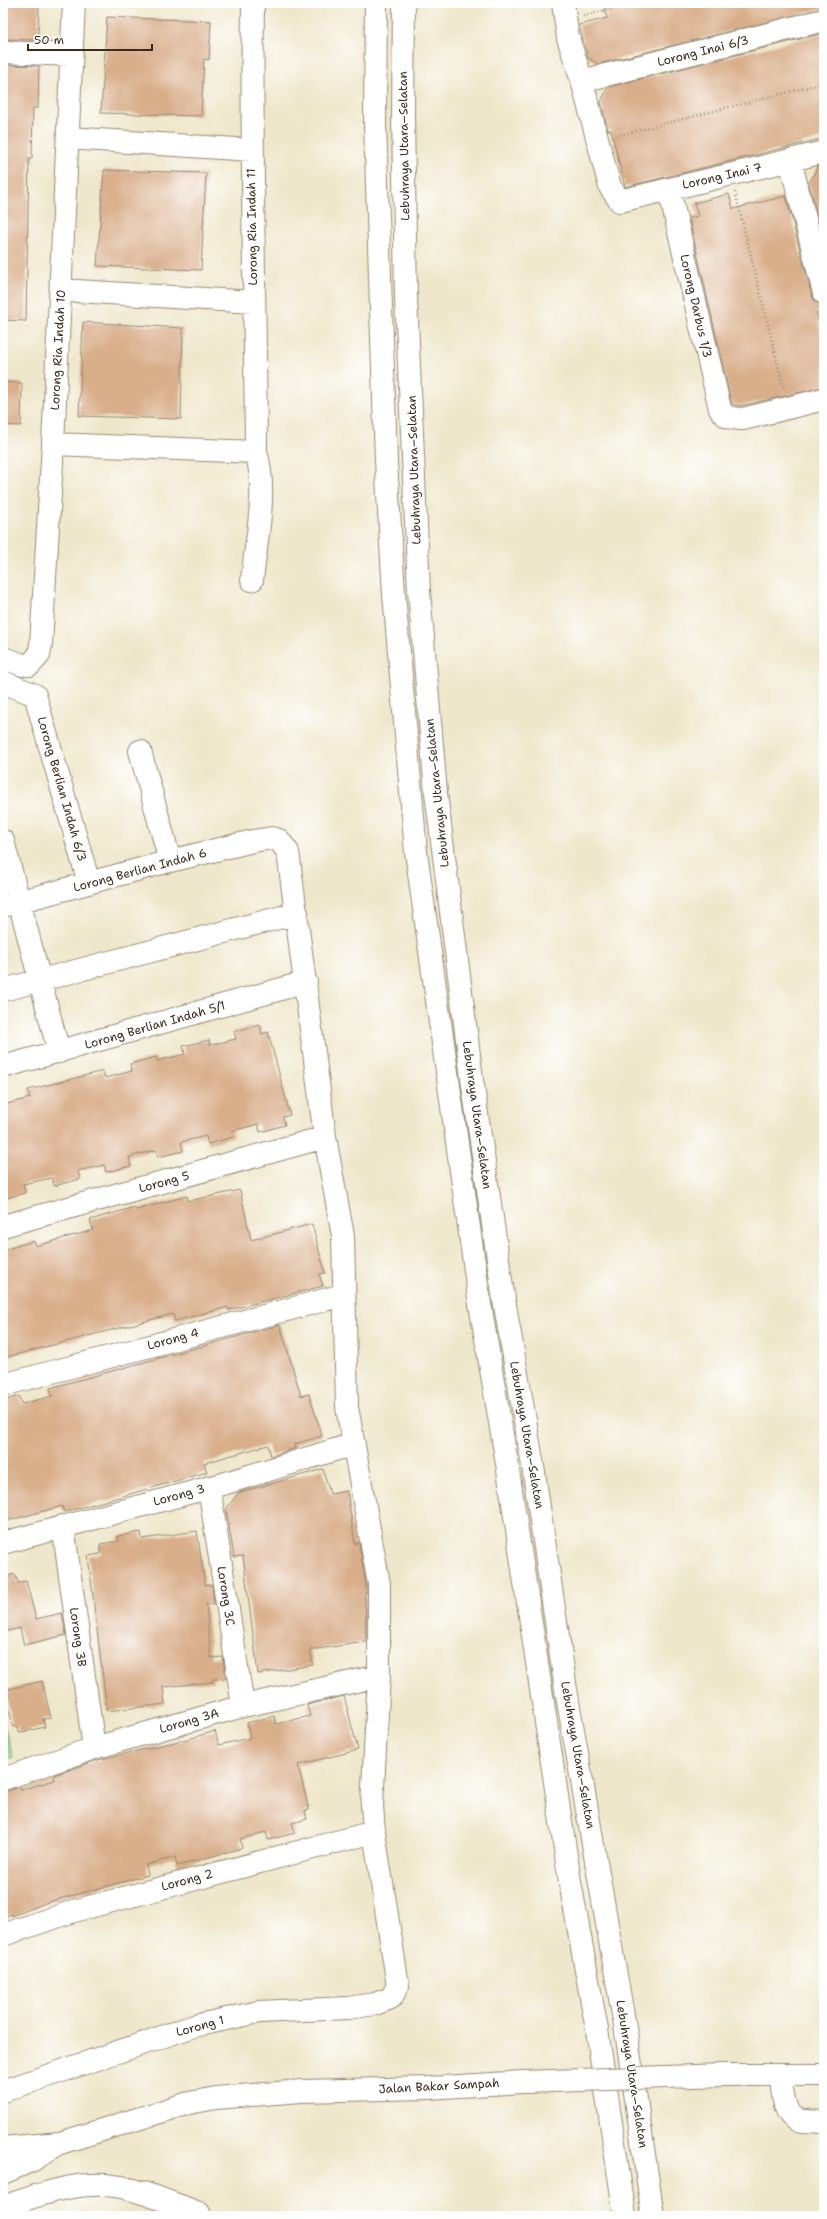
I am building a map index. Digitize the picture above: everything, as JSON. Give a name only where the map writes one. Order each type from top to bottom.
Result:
[{"type":"main road","name":"Lorong Ria Indah 10","points":[[3,658],[23,665],[30,665],[39,655],[53,444],[74,3]]},
{"type":"main road","name":"Lorong Ria Indah 11","points":[[252,580],[261,483],[260,464],[256,452],[253,302],[251,150],[253,3]]},
{"type":"main road","name":"Lebuhraya Utara–Selatan","points":[[376,3],[375,123],[386,461],[394,601],[415,844],[478,1298],[508,1470],[570,1882],[596,2030],[625,2216]]},
{"type":"main road","name":"Lebuhraya Utara–Selatan","points":[[404,3],[403,115],[406,298],[419,591],[436,793],[472,1079],[503,1294],[533,1466],[566,1690],[627,2038],[653,2216]]},
{"type":"main road","points":[[564,12],[568,38],[582,81],[598,141]]},
{"type":"main road","name":"Lorong Inai 6/3","points":[[582,81],[824,20]]},
{"type":"main road","points":[[3,52],[71,55]]},
{"type":"main road","points":[[68,138],[251,150]]},
{"type":"main road","name":"Lorong Inai 7","points":[[598,141],[610,187],[620,201],[824,152]]},
{"type":"main road","points":[[790,160],[824,293]]},
{"type":"main road","name":"Lorong Darbus 1/3","points":[[669,189],[720,409],[724,415],[730,418],[743,419],[789,408]]},
{"type":"main road","points":[[61,290],[253,302]]},
{"type":"main road","points":[[789,408],[824,399]]},
{"type":"main road","points":[[53,444],[256,452]]},
{"type":"main road","name":"Lorong Berlian Indah 6/3","points":[[3,682],[35,695],[89,883]]},
{"type":"main road","points":[[140,751],[170,861]]},
{"type":"main road","name":"Lorong Berlian Indah 6","points":[[11,904],[170,861],[253,841],[272,838],[279,840],[288,852],[297,913]]},
{"type":"main road","points":[[3,841],[11,904],[40,980],[58,1052]]},
{"type":"main road","points":[[3,990],[297,913],[324,1137],[343,1236],[345,1394],[379,1584],[379,1676],[372,1805],[374,1832]]},
{"type":"main road","name":"Lorong Berlian Indah 5/1","points":[[3,1067],[306,982]]},
{"type":"main road","name":"Lorong 5","points":[[3,1226],[324,1137]]},
{"type":"main road","name":"Lorong 4","points":[[3,1385],[343,1295]]},
{"type":"main road","name":"Lorong 3","points":[[3,1543],[209,1487],[354,1444]]},
{"type":"main road","name":"Lorong 3C","points":[[209,1487],[243,1706]]},
{"type":"main road","name":"Lorong 3B","points":[[63,1526],[94,1748]]},
{"type":"main road","name":"Lorong 3A","points":[[3,1779],[94,1748],[243,1706],[379,1676]]},
{"type":"main road","name":"Lorong 2","points":[[3,1935],[74,1910],[374,1832]]},
{"type":"main road","name":"Lorong 1","points":[[3,2091],[194,2026],[258,2012],[348,2008],[375,2004],[391,1998],[398,1986],[374,1832]]},
{"type":"main road","name":"Jalan Bakar Sampah","points":[[3,2148],[60,2142],[189,2103],[216,2098],[301,2092],[428,2088],[523,2082],[723,2075],[824,2075]]},
{"type":"main road","points":[[780,2075],[786,2108],[790,2116],[798,2120],[824,2122]]},
{"type":"main road","name":"Jalan Bakar Sampah","points":[[3,2173],[33,2160],[60,2142]]},
{"type":"main road","points":[[3,2208],[53,2190],[104,2185],[128,2188],[199,2213]]},
{"type":"path","points":[[564,12],[633,3]]},
{"type":"path","points":[[598,141],[824,83]]},
{"type":"path","points":[[731,174],[789,408]]},
{"type":"green space","points":[[3,1721],[13,1757],[3,1760]]},
{"type":"building","points":[[3,3],[39,3],[38,40],[3,39]]},
{"type":"building","points":[[603,3],[824,3],[824,8],[598,64],[588,58],[579,25],[607,18]]},
{"type":"building","points":[[107,17],[211,21],[209,60],[204,59],[201,116],[101,113]]},
{"type":"building","points":[[824,33],[824,138],[625,187],[611,130],[608,130],[601,102],[608,87]]},
{"type":"building","points":[[3,65],[39,66],[38,108],[33,108],[32,159],[29,159],[26,321],[3,320]]},
{"type":"building","points":[[824,165],[824,243],[809,183],[818,166]]},
{"type":"building","points":[[104,170],[206,173],[201,270],[97,266]]},
{"type":"building","points":[[729,194],[733,209],[786,196],[812,296],[815,302],[824,305],[824,311],[816,312],[824,344],[824,387],[740,406],[732,404],[689,218],[698,216],[694,203]]},
{"type":"building","points":[[83,322],[183,328],[181,419],[79,416]]},
{"type":"building","points":[[3,382],[22,383],[21,426],[3,425]]},
{"type":"building","points":[[260,1025],[262,1034],[268,1032],[290,1115],[283,1117],[285,1125],[260,1132],[258,1124],[232,1131],[233,1137],[208,1144],[206,1136],[181,1142],[183,1151],[158,1157],[156,1150],[129,1157],[131,1166],[106,1172],[104,1165],[78,1171],[80,1179],[54,1186],[52,1178],[23,1184],[25,1193],[3,1199],[3,1105],[30,1098],[28,1090],[103,1071],[105,1078],[132,1071],[130,1064],[156,1057],[157,1061],[185,1054],[183,1046],[209,1040],[210,1045],[236,1039],[234,1031]]},
{"type":"building","points":[[240,1190],[251,1240],[312,1224],[325,1273],[319,1274],[323,1286],[229,1310],[228,1307],[175,1321],[173,1314],[3,1358],[3,1250],[34,1241],[36,1246],[93,1230],[90,1220],[135,1207],[136,1210],[187,1196],[188,1201]]},
{"type":"building","points":[[280,1325],[301,1396],[309,1394],[322,1436],[295,1444],[296,1448],[271,1456],[268,1445],[204,1463],[207,1472],[105,1501],[64,1512],[62,1506],[3,1522],[3,1401],[19,1396],[22,1404],[52,1396],[50,1388]]},
{"type":"building","points":[[323,1469],[330,1494],[347,1491],[355,1544],[359,1543],[366,1585],[366,1642],[310,1650],[313,1665],[258,1674],[243,1556],[234,1557],[226,1509],[238,1493]]},
{"type":"building","points":[[197,1531],[205,1585],[212,1585],[214,1604],[206,1604],[211,1658],[223,1657],[226,1678],[213,1679],[213,1682],[163,1687],[165,1704],[107,1711],[88,1556],[101,1554],[100,1544],[119,1541],[118,1536],[141,1532],[142,1539]]},
{"type":"building","points":[[15,1574],[18,1583],[26,1581],[36,1619],[62,1613],[66,1635],[24,1645],[20,1628],[3,1632],[3,1577]]},
{"type":"building","points":[[42,1681],[51,1718],[43,1719],[45,1727],[19,1733],[17,1726],[13,1727],[5,1690]]},
{"type":"building","points":[[344,1696],[358,1750],[298,1765],[309,1810],[305,1811],[307,1819],[292,1823],[295,1833],[268,1840],[266,1832],[240,1839],[242,1848],[177,1866],[175,1857],[146,1865],[148,1875],[48,1902],[12,1916],[12,1914],[3,1917],[3,1792],[21,1787],[21,1790],[55,1780],[54,1775],[98,1760],[192,1738],[215,1731],[219,1745],[250,1738],[247,1723],[274,1716],[276,1724],[310,1716],[307,1705]]}]
